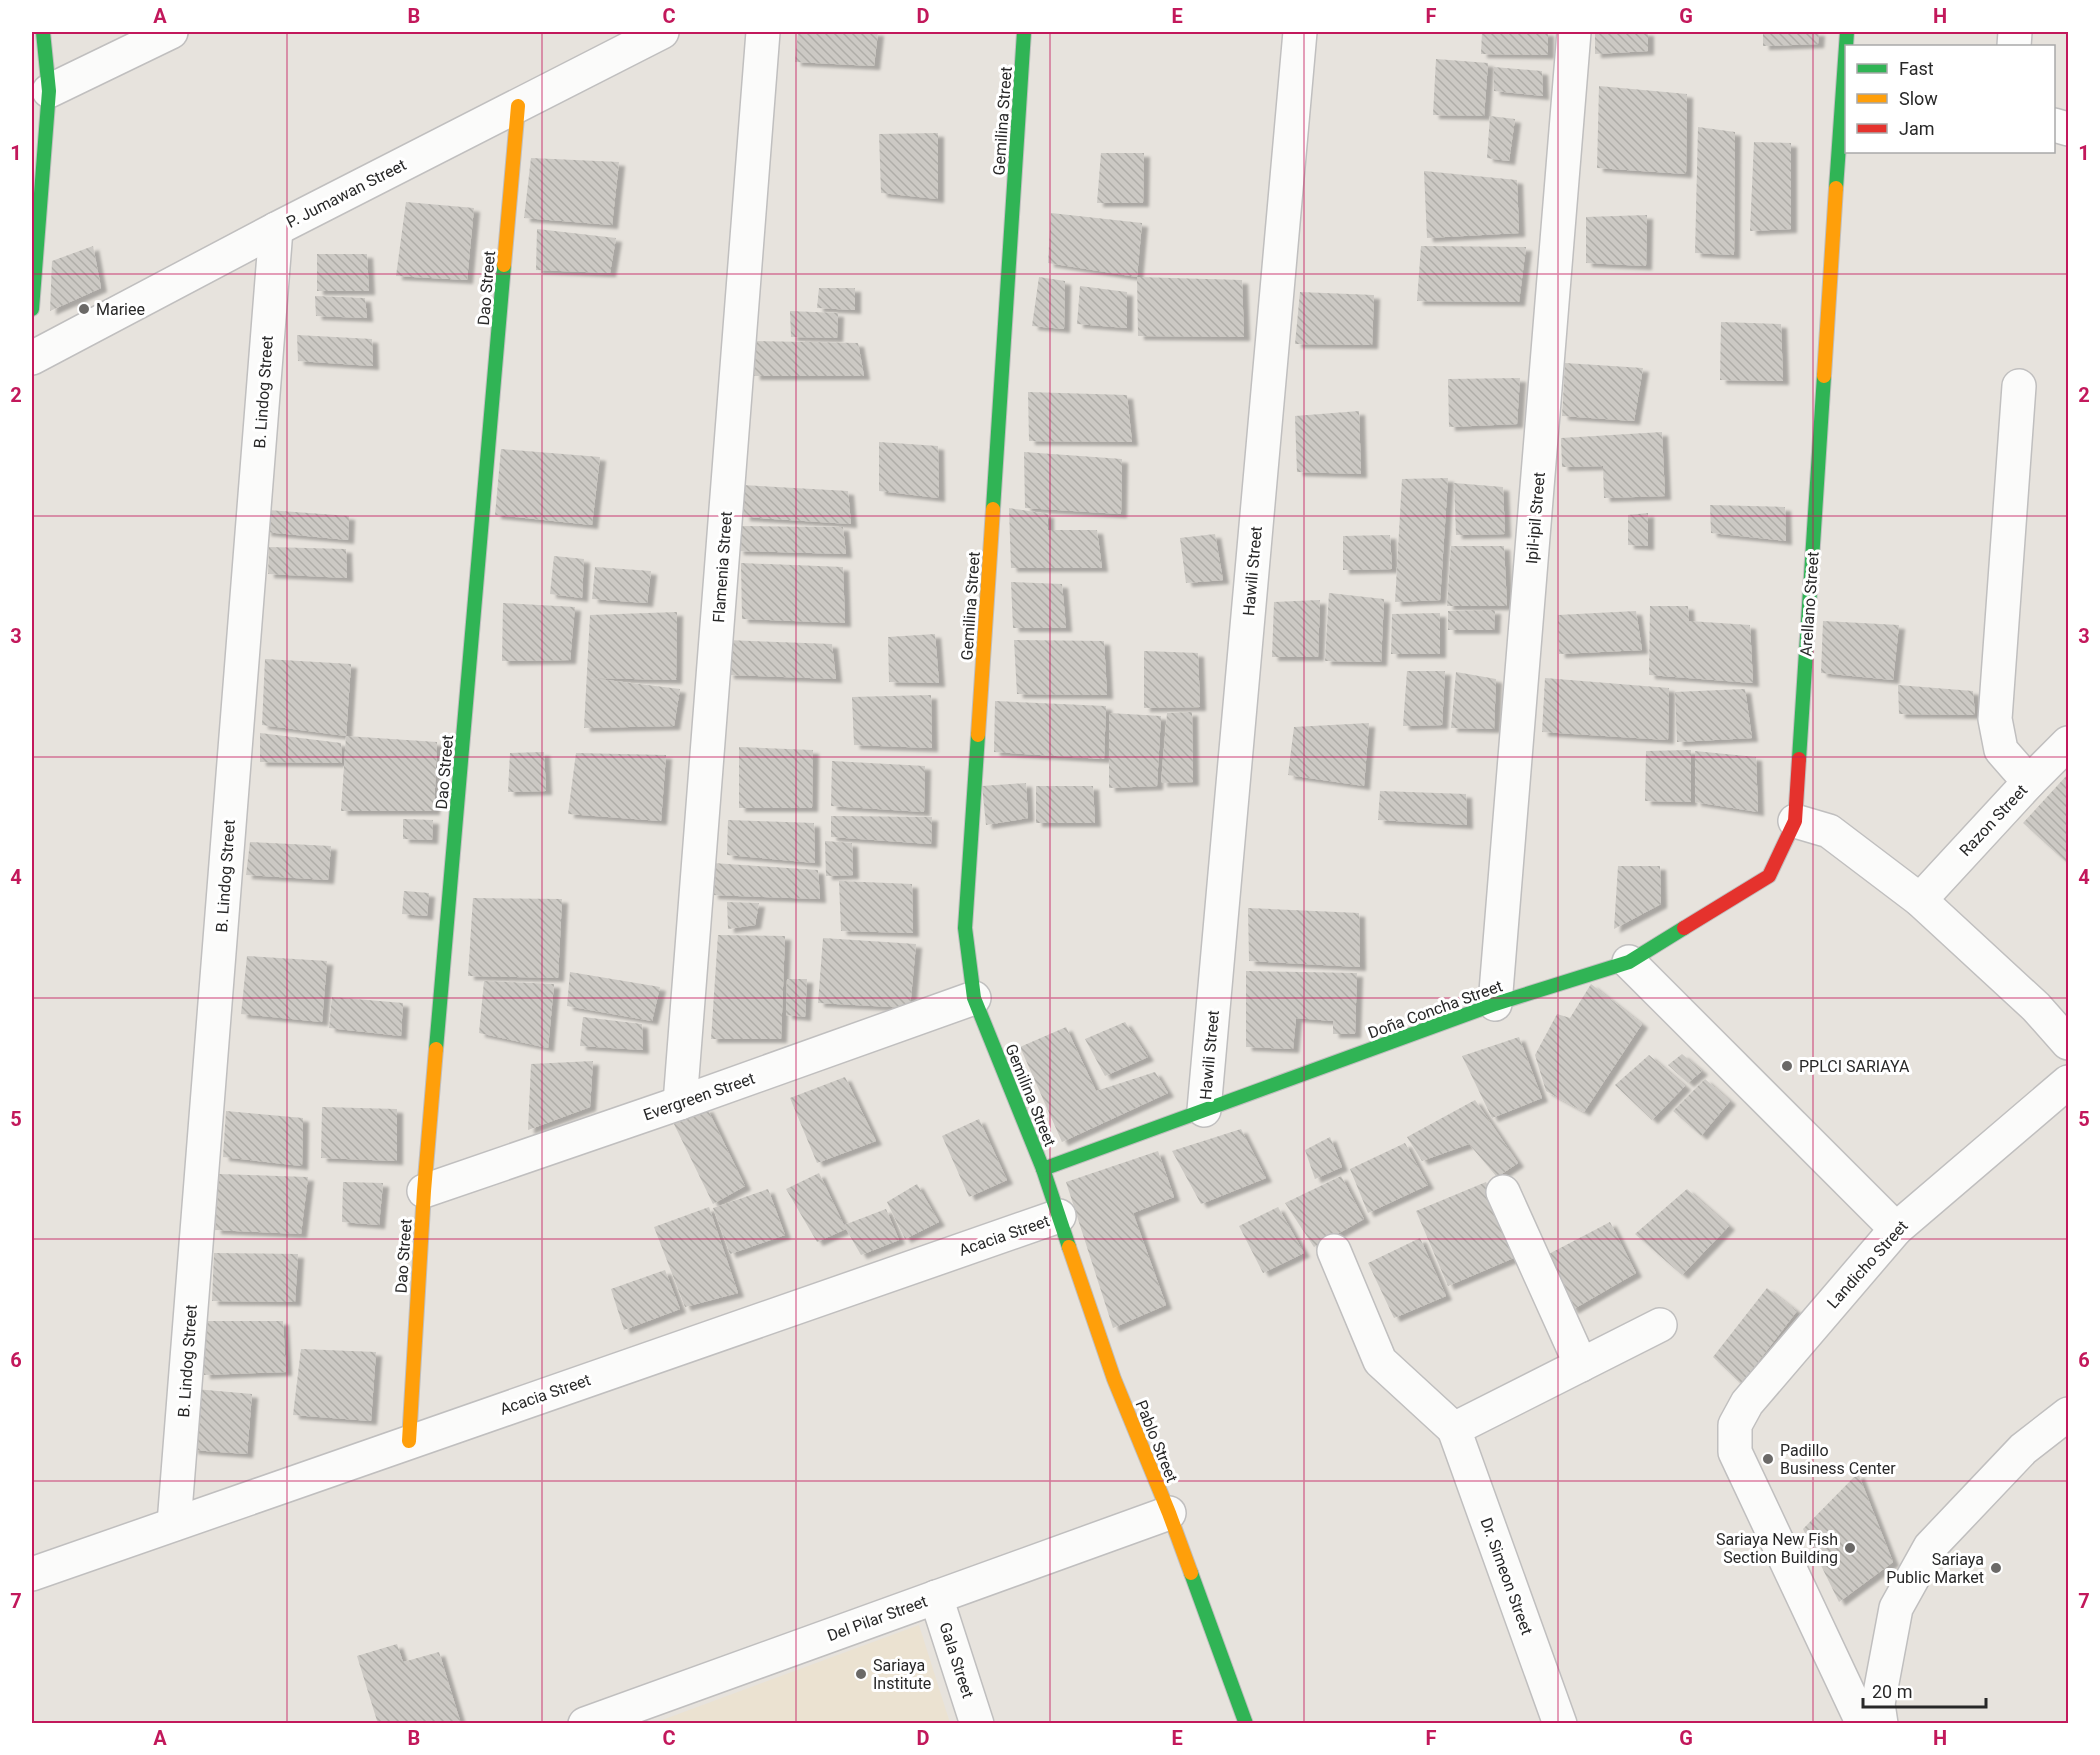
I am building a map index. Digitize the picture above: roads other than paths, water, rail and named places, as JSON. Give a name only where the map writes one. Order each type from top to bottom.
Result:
[{"type":"street","points":[[32,309],[49,91],[43,32]]},
{"type":"street","points":[[49,91],[171,32]]},
{"type":"street","name":"P. Jumawan Street","points":[[32,358],[276,229],[662,32]]},
{"type":"street","name":"Flamenia Street","points":[[680,1103],[764,32]]},
{"type":"street","name":"Gemilina Street","points":[[1024,32],[964,928],[974,998],[1043,1169]]},
{"type":"street","name":"Hawili Street","points":[[1204,1110],[1300,32]]},
{"type":"street","name":"Ipil-ipil Street","points":[[1495,1004],[1574,32]]},
{"type":"street","name":"Arellano Street","points":[[1796,821],[1845,81]]},
{"type":"street","name":"Dao Street","points":[[409,1441],[424,1191],[519,106]]},
{"type":"street","name":"B. Lindog Street","points":[[174,1524],[276,229]]},
{"type":"street","points":[[2019,386],[1995,719],[2001,750],[2029,782]]},
{"type":"street","name":"Razon Street","points":[[1920,900],[2068,743]]},
{"type":"street","points":[[1796,821],[1829,831],[1920,900],[2036,1007],[2068,1043]]},
{"type":"street","name":"Doña Concha Street","points":[[1043,1169],[1495,1004],[1629,963],[1769,876],[1796,821]]},
{"type":"street","points":[[1629,963],[1896,1229]]},
{"type":"street","name":"Evergreen Street","points":[[424,1191],[974,998]]},
{"type":"street","name":"Landicho Street","points":[[1863,1724],[1735,1452],[1735,1425],[1747,1403],[1896,1229],[2068,1082]]},
{"type":"street","name":"Pablo Street","points":[[1043,1169],[1114,1379],[1169,1513],[1246,1724]]},
{"type":"street","points":[[1503,1192],[1581,1365]]},
{"type":"street","name":"Acacia Street","points":[[32,1574],[1059,1216]]},
{"type":"street","name":"Dr. Simeon Street","points":[[1334,1251],[1380,1361],[1454,1429],[1560,1724]]},
{"type":"street","points":[[1454,1429],[1660,1325]]},
{"type":"street","points":[[1881,1724],[1878,1704],[1896,1608],[1930,1547],[2023,1449],[2068,1414]]},
{"type":"street","name":"Del Pilar Street","points":[[597,1722],[1169,1513]]},
{"type":"street","name":"Gala Street","points":[[936,1597],[977,1724]]},
{"type":"place","name":"Mariee","points":[[84,309]]},
{"type":"place","name":"PPLCI SARIAYA","points":[[1787,1066]]},
{"type":"place","name":"Padillo Business Center","points":[[1768,1459]]},
{"type":"place","name":"Sariaya New Fish Section Building","points":[[1850,1548]]},
{"type":"place","name":"Sariaya Public Market","points":[[1996,1568]]},
{"type":"place","name":"Sariaya Institute","points":[[861,1674]]}]
